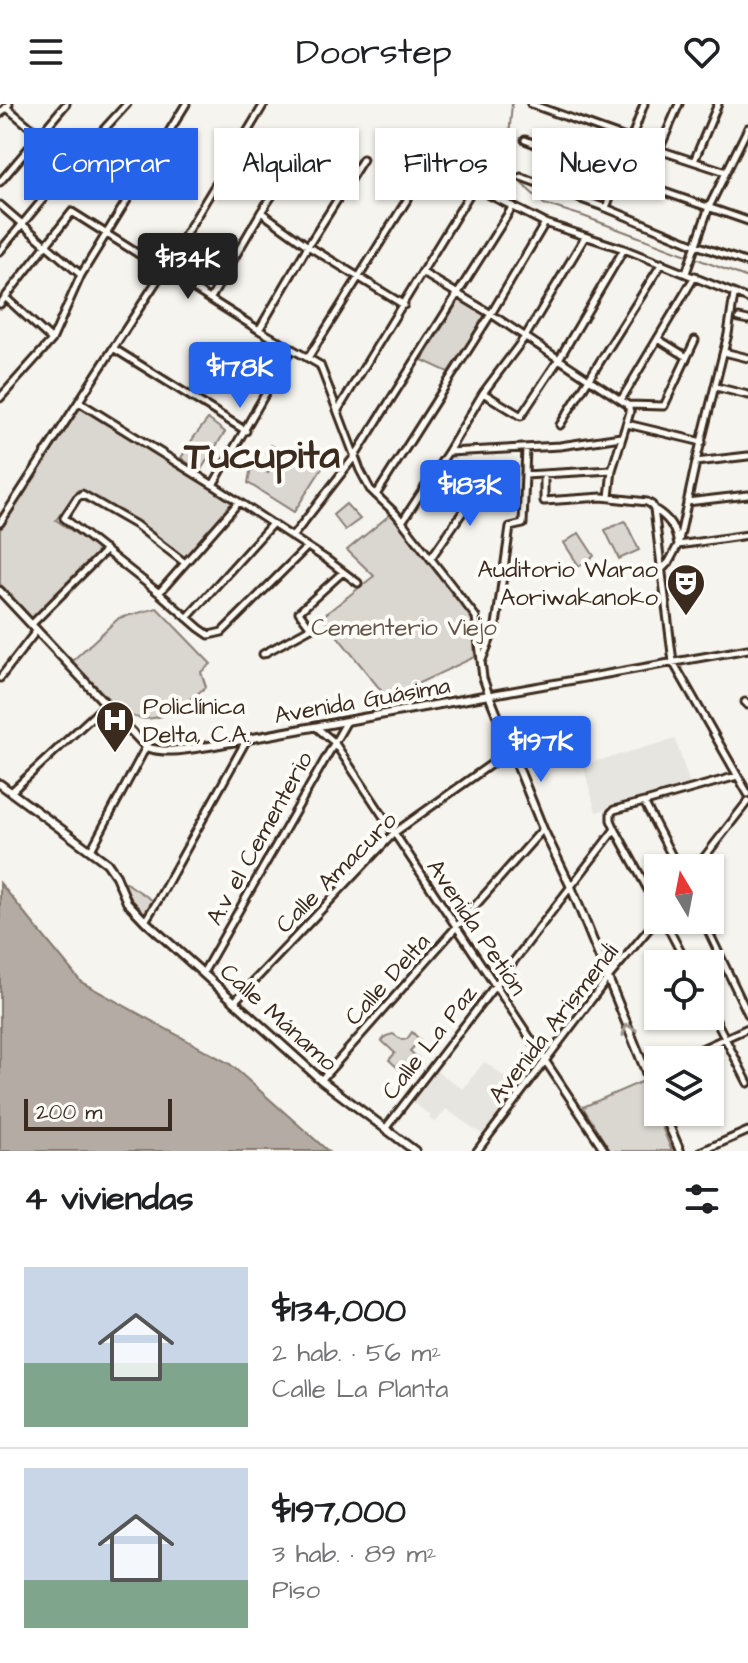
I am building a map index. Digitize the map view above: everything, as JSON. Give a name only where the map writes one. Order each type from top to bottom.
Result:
[{"type":"main road","points":[[0,591],[146,747]]},
{"type":"main road","points":[[489,695],[644,1069]]},
{"type":"main road","name":"Avenida Guásima","points":[[146,747],[176,750],[489,695]]},
{"type":"main road","name":"Calle Mánamo","points":[[0,784],[107,863],[127,902],[145,921],[321,1080],[415,1151]]},
{"type":"main road","points":[[669,1126],[680,1151]]},
{"type":"street","points":[[46,128],[66,104]]},
{"type":"street","points":[[105,128],[127,104]]},
{"type":"street","points":[[0,398],[52,340],[81,275],[186,104]]},
{"type":"street","points":[[0,523],[164,270],[264,104]]},
{"type":"street","points":[[531,104],[597,128]]},
{"type":"street","points":[[635,128],[644,104]]},
{"type":"street","points":[[665,136],[679,104]]},
{"type":"street","points":[[694,161],[718,104]]},
{"type":"street","points":[[0,114],[7,106],[32,128]]},
{"type":"street","points":[[687,270],[709,207],[748,128]]},
{"type":"street","points":[[525,140],[532,143]]},
{"type":"street","points":[[665,152],[726,172]]},
{"type":"street","points":[[0,182],[24,154]]},
{"type":"street","points":[[259,330],[363,159]]},
{"type":"street","points":[[521,177],[606,208],[695,248],[748,263]]},
{"type":"street","points":[[665,192],[748,221]]},
{"type":"street","points":[[0,251],[42,200]]},
{"type":"street","points":[[211,298],[269,200]]},
{"type":"street","points":[[308,358],[407,200]]},
{"type":"street","points":[[337,411],[466,200]]},
{"type":"street","points":[[501,200],[545,223],[687,270],[748,299]]},
{"type":"street","points":[[606,208],[609,200]]},
{"type":"street","points":[[0,205],[81,275]]},
{"type":"street","points":[[292,537],[355,456],[513,206]]},
{"type":"street","points":[[0,304],[72,212],[320,365],[365,480],[476,617],[483,678],[489,695]]},
{"type":"street","points":[[261,212],[308,246],[404,305]]},
{"type":"street","points":[[376,495],[545,223]]},
{"type":"street","points":[[402,522],[483,393],[525,337],[585,237]]},
{"type":"street","points":[[483,393],[521,416],[559,359],[624,249]]},
{"type":"street","points":[[560,425],[662,263]]},
{"type":"street","points":[[423,273],[628,405],[664,406],[695,340]]},
{"type":"street","points":[[621,400],[695,276]]},
{"type":"street","points":[[660,571],[678,545],[724,352],[734,295]]},
{"type":"street","points":[[5,297],[52,340]]},
{"type":"street","points":[[739,318],[748,320]]},
{"type":"street","points":[[658,339],[687,357]]},
{"type":"street","points":[[113,348],[246,431]]},
{"type":"street","points":[[213,485],[291,349]]},
{"type":"street","points":[[724,352],[748,358]]},
{"type":"street","points":[[716,387],[748,395]]},
{"type":"street","points":[[79,402],[213,485],[358,583]]},
{"type":"street","points":[[609,497],[612,470],[630,412],[628,405]]},
{"type":"street","points":[[627,424],[702,442]]},
{"type":"street","points":[[448,452],[560,446],[621,437]]},
{"type":"street","points":[[481,663],[496,625],[510,527],[523,524],[526,448]]},
{"type":"street","points":[[696,462],[748,456]]},
{"type":"street","points":[[525,475],[612,470]]},
{"type":"street","points":[[544,474],[544,501],[609,497],[647,502],[672,523],[678,545]]},
{"type":"street","points":[[431,558],[484,481]]},
{"type":"street","points":[[185,563],[136,525],[82,494],[64,518],[209,635],[222,632],[307,547]]},
{"type":"street","points":[[687,502],[748,495]]},
{"type":"street","points":[[159,593],[238,503]]},
{"type":"street","points":[[654,509],[673,662],[748,794]]},
{"type":"street","points":[[187,618],[272,524]]},
{"type":"street","points":[[678,545],[748,535]]},
{"type":"street","points":[[0,678],[34,627],[106,550]]},
{"type":"street","points":[[263,654],[311,628],[299,612],[343,572]]},
{"type":"street","name":"Avenida Guásima","points":[[489,695],[748,649]]},
{"type":"street","points":[[11,792],[107,704]]},
{"type":"street","name":"A.v el Cementerio","points":[[203,973],[347,720]]},
{"type":"street","name":"Avenida Petión","points":[[315,726],[334,742],[605,1151]]},
{"type":"street","points":[[145,921],[247,739]]},
{"type":"street","points":[[91,850],[146,747]]},
{"type":"street","name":"Calle Amacuro","points":[[234,1002],[394,833],[511,750]]},
{"type":"street","points":[[671,854],[644,802],[737,776]]},
{"type":"street","points":[[707,854],[748,801]]},
{"type":"street","name":"Calle La Paz","points":[[385,1129],[615,829],[611,813],[644,802]]},
{"type":"street","name":"Calle Delta","points":[[321,1080],[543,829]]},
{"type":"street","points":[[615,829],[644,882]]},
{"type":"street","name":"Avenida Arismendi","points":[[477,1151],[645,934]]},
{"type":"street","points":[[710,934],[748,1014]]},
{"type":"street","points":[[709,1046],[748,1028]]},
{"type":"street","points":[[720,1030],[748,1083]]},
{"type":"street","points":[[702,1151],[748,1131]]},
{"type":"shaded area","points":[[675,739],[691,787],[596,812],[583,765]]},
{"type":"shaded area","points":[[0,883],[81,982],[230,1064],[328,1151],[0,1151]]},
{"type":"shaded area","points":[[484,1062],[521,1088],[484,1136],[446,1109],[435,1123],[429,1118],[430,1115],[411,1101],[434,1069],[463,1089]]},
{"type":"green space","points":[[459,300],[486,316],[448,372],[422,360]]},
{"type":"green space","points":[[80,408],[233,502],[184,558],[138,523],[78,490],[56,520],[100,550],[32,618],[0,584],[0,530]]},
{"type":"green space","points":[[208,419],[225,432],[200,471],[181,458]]},
{"type":"green space","points":[[271,445],[302,464],[314,446],[326,462],[294,512],[248,483],[252,462],[268,473],[277,460],[266,453]]},
{"type":"green space","points":[[346,504],[360,519],[345,530],[333,515]]},
{"type":"green space","name":"Cementerio Viejo","points":[[391,514],[472,617],[475,657],[387,698],[322,617],[374,576],[347,550]]},
{"type":"green space","points":[[625,521],[639,550],[619,559],[605,530]]},
{"type":"green space","points":[[579,533],[594,556],[579,566],[564,543]]},
{"type":"green space","points":[[157,608],[211,664],[201,672],[206,687],[165,715],[143,719],[119,710],[72,661],[119,618]]},
{"type":"green space","points":[[116,876],[155,902],[145,921],[127,902]]},
{"type":"green space","points":[[412,1032],[420,1040],[410,1051],[418,1058],[414,1063],[409,1060],[400,1070],[389,1060],[395,1053],[382,1041],[393,1034],[402,1040],[407,1039]]},
{"type":"green space","points":[[643,1081],[644,1126],[662,1126],[672,1151],[609,1151],[583,1107]]},
{"type":"waterway","points":[[512,104],[507,158],[510,173],[544,204],[748,278]]},
{"type":"place","name":"Auditorio Warao Aoriwakanoko","points":[[686,617]]},
{"type":"place","name":"Policlínica Delta, C.A.","points":[[115,754]]},
{"type":"district","name":"Tucupita","points":[[262,454]]}]
